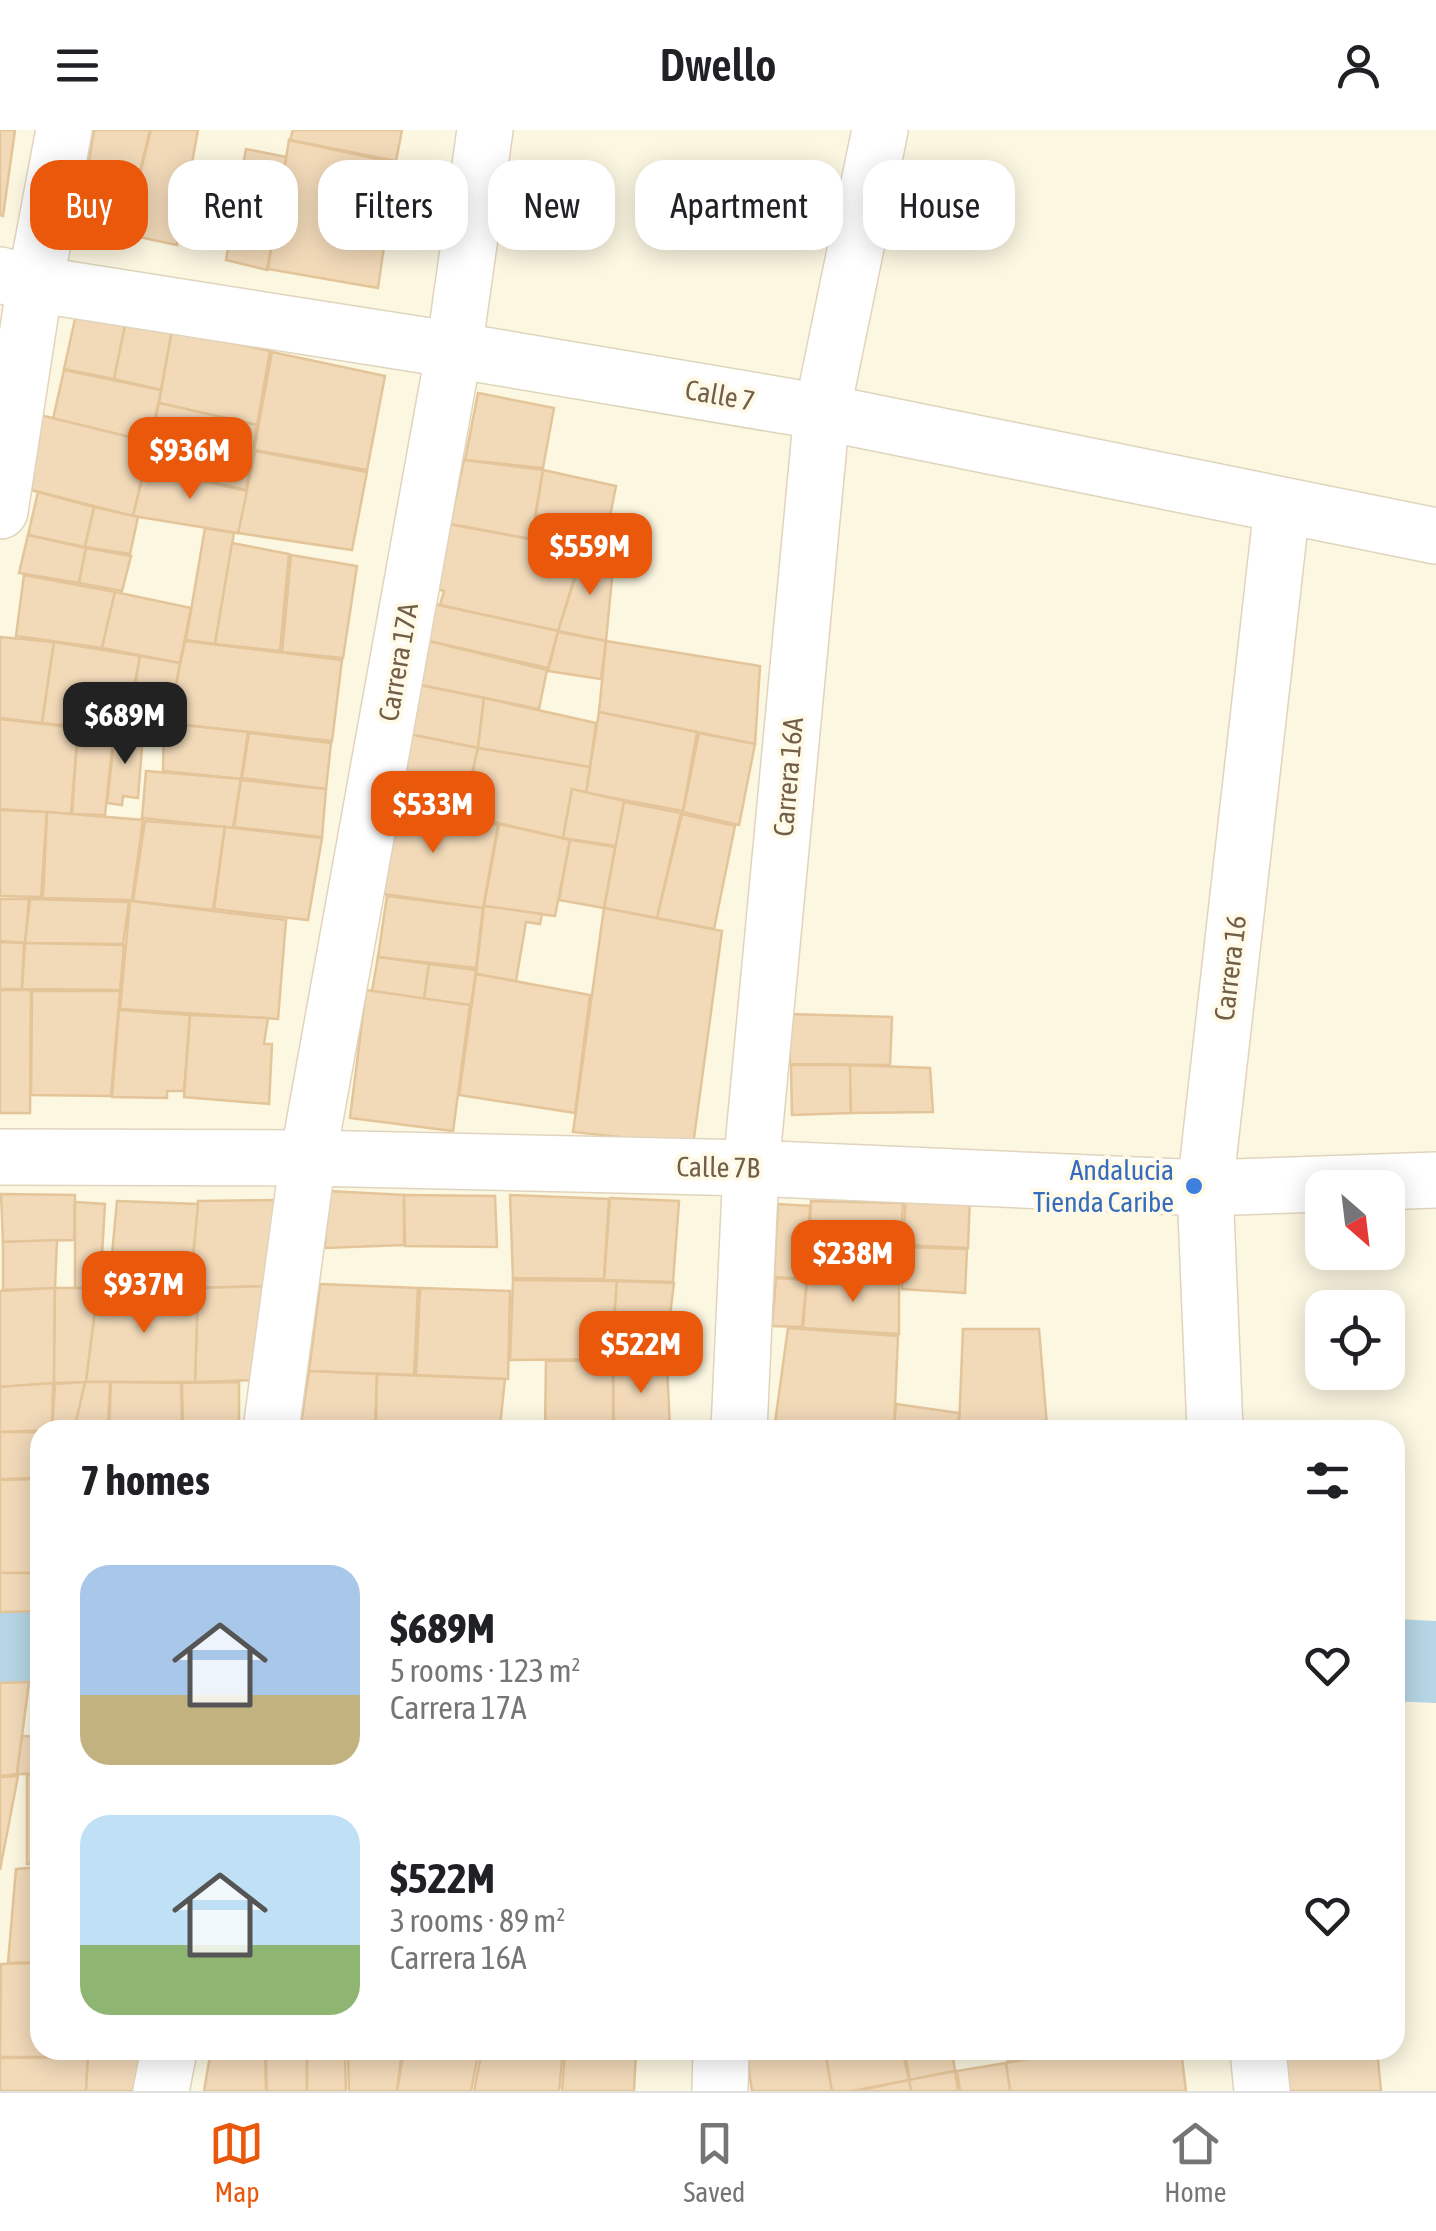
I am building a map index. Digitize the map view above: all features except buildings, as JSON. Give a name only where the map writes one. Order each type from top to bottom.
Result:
[{"type":"street","points":[[0,511],[18,280],[64,130]]},
{"type":"street","name":"Carrera 17A","points":[[271,1420],[308,1158],[454,350],[485,130]]},
{"type":"street","name":"Carrera 16A","points":[[739,1420],[751,1168],[822,412],[880,130]]},
{"type":"street","name":"Calle 7","points":[[18,280],[822,412],[1436,536]]},
{"type":"street","name":"Carrera 16","points":[[1215,1420],[1205,1188],[1282,507]]},
{"type":"street","name":"Calle 7B","points":[[0,1157],[308,1158],[751,1168],[1205,1188],[1436,1180]]},
{"type":"street","points":[[161,2091],[166,2060]]},
{"type":"street","points":[[720,2060],[720,2091]]},
{"type":"street","points":[[1259,2060],[1262,2091]]},
{"type":"waterway","points":[[0,1643],[30,1642]]},
{"type":"waterway","points":[[1405,1660],[1436,1662]]},
{"type":"place","name":"Andalucia Tienda Caribe","points":[[1194,1186]]}]
